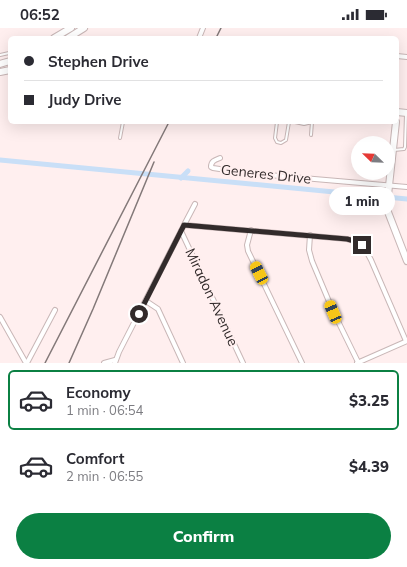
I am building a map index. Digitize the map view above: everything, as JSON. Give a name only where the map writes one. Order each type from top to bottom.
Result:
[{"type":"street","points":[[57,36],[71,28]]},
{"type":"street","points":[[71,36],[84,28]]},
{"type":"street","points":[[394,136],[396,124]]},
{"type":"street","name":"Generes Drive","points":[[220,158],[214,160],[211,167],[246,173],[389,188],[407,187]]},
{"type":"street","points":[[390,180],[387,204],[388,212],[391,224],[407,261]]},
{"type":"street","points":[[104,363],[115,362],[195,204]]},
{"type":"street","points":[[184,225],[310,235],[347,239],[358,242],[362,245],[371,260],[406,341],[357,363],[333,312],[312,261],[309,250],[310,235]]},
{"type":"street","points":[[251,230],[247,244],[248,251],[302,363]]},
{"type":"street","name":"Miradon Avenue","points":[[181,231],[243,363]]},
{"type":"street","points":[[146,301],[158,309],[183,363]]},
{"type":"street","points":[[27,363],[55,310]]},
{"type":"street","points":[[0,317],[27,363]]},
{"type":"lane","points":[[395,150],[404,149],[405,147],[407,113]]},
{"type":"lane","points":[[120,138],[123,124]]},
{"type":"lane","points":[[277,124],[275,138],[277,142],[282,143],[286,140],[289,124]]},
{"type":"lane","points":[[311,135],[312,124]]},
{"type":"waterway","points":[[0,160],[407,199]]},
{"type":"waterway","points":[[181,178],[188,171]]},
{"type":"railway","points":[[217,36],[221,28]]},
{"type":"railway","points":[[45,363],[168,124]]},
{"type":"railway","points":[[69,363],[154,162]]},
{"type":"route","points":[[139,314],[184,225],[347,239],[358,242],[362,245]]}]
